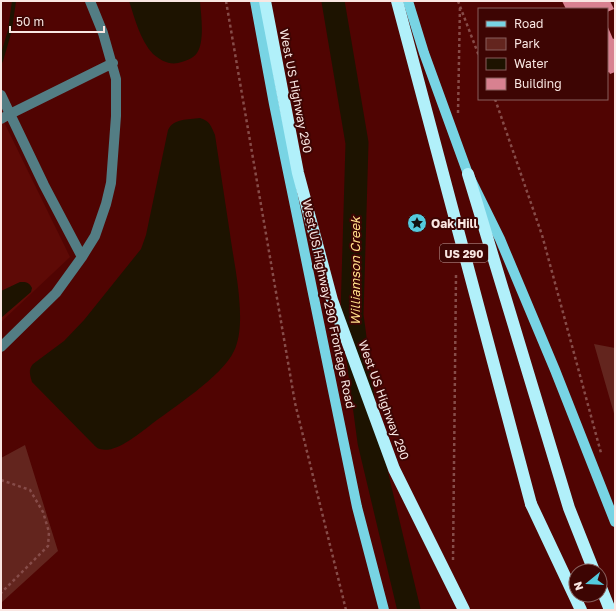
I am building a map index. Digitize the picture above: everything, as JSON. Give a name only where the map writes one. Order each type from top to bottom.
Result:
[{"type":"highway","name":"West US Highway 290","points":[[265,1],[298,173],[332,300],[394,469],[464,610]]},
{"type":"highway","name":"US 290","points":[[397,1],[531,504],[580,608]]},
{"type":"highway","points":[[468,174],[569,508],[591,563]]},
{"type":"main road","name":"West US Highway 290 Frontage Road","points":[[255,1],[274,104],[357,507],[383,609]]},
{"type":"main road","points":[[408,1],[424,54],[468,174],[504,246],[558,377],[615,522]]},
{"type":"street","points":[[1,347],[56,293],[95,236],[106,204],[111,183],[116,116],[116,79],[103,33],[90,1]]},
{"type":"street","points":[[6,116],[112,63]]},
{"type":"street","points":[[1,95],[6,116],[82,257]]},
{"type":"path","points":[[226,1],[295,403],[346,610]]},
{"type":"path","points":[[458,1],[478,53]]},
{"type":"path","points":[[458,116],[460,5]]},
{"type":"path","points":[[495,100],[542,235],[603,459]]},
{"type":"path","points":[[453,563],[456,271]]},
{"type":"path","points":[[1,480],[30,490],[43,512],[49,532],[48,546],[1,594]]},
{"type":"shaded area","points":[[1,116],[70,257],[1,322]]},
{"type":"green space","points":[[594,344],[615,348],[615,417]]},
{"type":"green space","points":[[25,445],[58,551],[1,603],[1,458]]},
{"type":"water","points":[[129,1],[200,1],[202,35],[197,53],[189,60],[178,63],[165,62],[153,54],[141,36]]},
{"type":"water","points":[[200,118],[208,122],[215,135],[239,294],[240,325],[238,339],[234,351],[228,361],[196,392],[126,443],[112,449],[99,449],[32,382],[30,368],[33,364],[64,341],[84,320],[141,249],[146,235],[168,130],[178,121]]},
{"type":"water","points":[[20,282],[28,283],[32,288],[31,292],[1,318],[1,291]]},
{"type":"building","points":[[562,1],[610,1],[614,9],[608,12],[608,8],[566,8]]},
{"type":"building","points":[[608,27],[613,39],[615,38],[615,72],[610,74]]},
{"type":"waterway","points":[[1,61],[10,30],[14,1]]},
{"type":"waterway","name":"Williamson Creek","points":[[333,1],[357,143],[352,315],[369,442],[409,610]]},
{"type":"place","name":"Oak Hill","points":[[417,223]]}]
